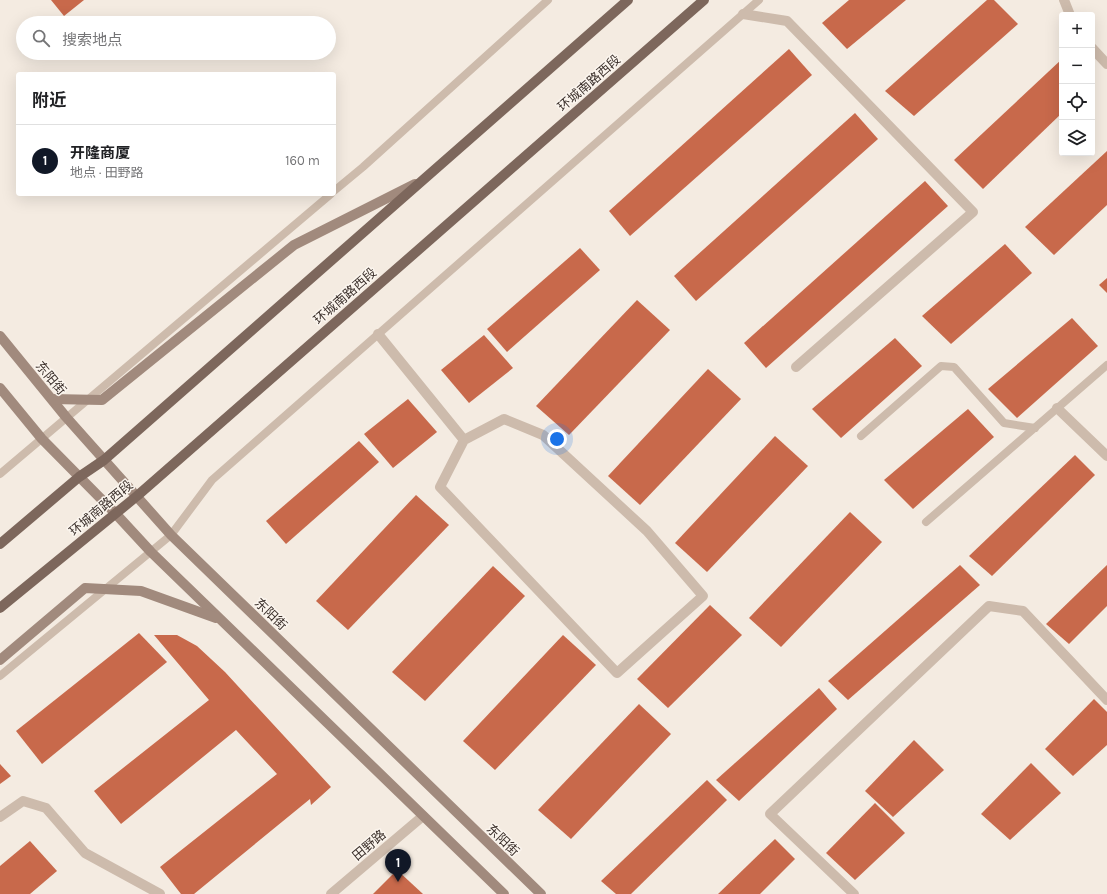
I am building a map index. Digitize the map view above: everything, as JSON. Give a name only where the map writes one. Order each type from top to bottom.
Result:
[{"type":"main road","points":[[0,544],[79,477],[104,460],[628,0]]},
{"type":"main road","name":"环城南路西段","points":[[0,608],[137,496],[704,0]]},
{"type":"main road","points":[[52,399],[102,400],[294,245],[421,182]]},
{"type":"main road","name":"东阳街","points":[[0,336],[66,417],[171,535],[541,894]]},
{"type":"main road","points":[[0,388],[42,439],[151,552],[504,894]]},
{"type":"main road","points":[[0,660],[85,588],[141,591],[220,619]]},
{"type":"street","points":[[1064,0],[1069,12]]},
{"type":"street","points":[[743,14],[787,21],[973,212],[796,367]]},
{"type":"street","points":[[1095,51],[1107,64]]},
{"type":"street","points":[[378,334],[464,440]]},
{"type":"street","points":[[1057,408],[1107,456]]},
{"type":"street","points":[[504,419],[544,435],[647,530],[703,596],[617,673],[440,487],[464,440],[504,419]]},
{"type":"street","points":[[854,894],[770,814],[990,606],[1023,611],[1107,700]]},
{"type":"street","points":[[0,817],[23,802],[46,808],[85,853],[160,894]]},
{"type":"street","name":"田野路","points":[[331,894],[423,816]]},
{"type":"lane","points":[[336,189],[363,167],[548,0]]},
{"type":"lane","points":[[0,676],[171,535],[212,480],[759,0]]},
{"type":"lane","points":[[0,474],[329,196]]},
{"type":"lane","points":[[926,522],[1107,365]]},
{"type":"lane","points":[[861,436],[941,366],[954,367],[1004,423],[1035,428]]},
{"type":"building","points":[[51,0],[84,0],[64,16]]},
{"type":"building","points":[[849,0],[906,0],[847,49],[822,23]]},
{"type":"building","points":[[987,0],[994,0],[1018,24],[914,116],[885,91]]},
{"type":"building","points":[[789,49],[812,75],[630,236],[609,211]]},
{"type":"building","points":[[1059,62],[1059,116],[983,189],[954,160]]},
{"type":"building","points":[[855,113],[878,139],[696,301],[674,276]]},
{"type":"building","points":[[1107,151],[1107,205],[1054,255],[1025,227]]},
{"type":"building","points":[[925,181],[948,206],[766,368],[744,343]]},
{"type":"building","points":[[1005,244],[1032,273],[951,344],[922,316]]},
{"type":"building","points":[[580,248],[600,270],[507,352],[487,329]]},
{"type":"building","points":[[1107,278],[1107,293],[1099,285]]},
{"type":"building","points":[[637,300],[670,330],[569,435],[536,406]]},
{"type":"building","points":[[1072,318],[1098,346],[1017,418],[988,389]]},
{"type":"building","points":[[484,335],[513,368],[469,403],[441,370]]},
{"type":"building","points":[[895,338],[922,366],[841,438],[812,409]]},
{"type":"building","points":[[708,369],[741,399],[640,505],[608,476]]},
{"type":"building","points":[[408,399],[437,432],[393,468],[364,434]]},
{"type":"building","points":[[968,409],[994,437],[913,509],[884,480]]},
{"type":"building","points":[[775,436],[808,466],[707,572],[675,543]]},
{"type":"building","points":[[359,441],[379,462],[286,544],[266,521]]},
{"type":"building","points":[[1075,455],[1095,475],[992,576],[969,556]]},
{"type":"building","points":[[416,495],[449,525],[348,630],[316,601]]},
{"type":"building","points":[[850,512],[882,542],[781,647],[749,618]]},
{"type":"building","points":[[960,565],[980,585],[848,700],[828,681]]},
{"type":"building","points":[[1107,565],[1107,606],[1069,644],[1046,624]]},
{"type":"building","points":[[493,566],[525,596],[425,701],[392,672]]},
{"type":"building","points":[[710,605],[742,635],[668,708],[637,679]]},
{"type":"building","points":[[139,633],[167,662],[42,764],[16,731]]},
{"type":"building","points":[[154,635],[177,635],[197,646],[225,672],[331,787],[311,805],[310,799],[194,894],[181,894],[160,867],[277,774],[236,730],[121,824],[94,791],[209,700]]},
{"type":"building","points":[[563,635],[596,665],[495,770],[463,741]]},
{"type":"building","points":[[819,688],[837,709],[739,801],[716,780]]},
{"type":"building","points":[[1094,699],[1107,712],[1107,745],[1073,776],[1045,749]]},
{"type":"building","points":[[639,704],[671,734],[571,839],[538,810]]},
{"type":"building","points":[[914,740],[944,770],[893,817],[865,791]]},
{"type":"building","points":[[1031,763],[1061,793],[1010,840],[981,814]]},
{"type":"building","points":[[0,764],[11,776],[0,784]]},
{"type":"building","points":[[707,780],[727,800],[631,894],[616,894],[601,881]]},
{"type":"building","points":[[875,803],[905,833],[855,880],[826,853]]},
{"type":"building","points":[[775,839],[795,859],[760,894],[718,894]]},
{"type":"building","points":[[30,841],[57,871],[30,894],[0,894],[0,866]]},
{"type":"building","points":[[397,870],[423,894],[373,894]]},
{"type":"place","name":"开隆商厦","points":[[398,882]]}]
